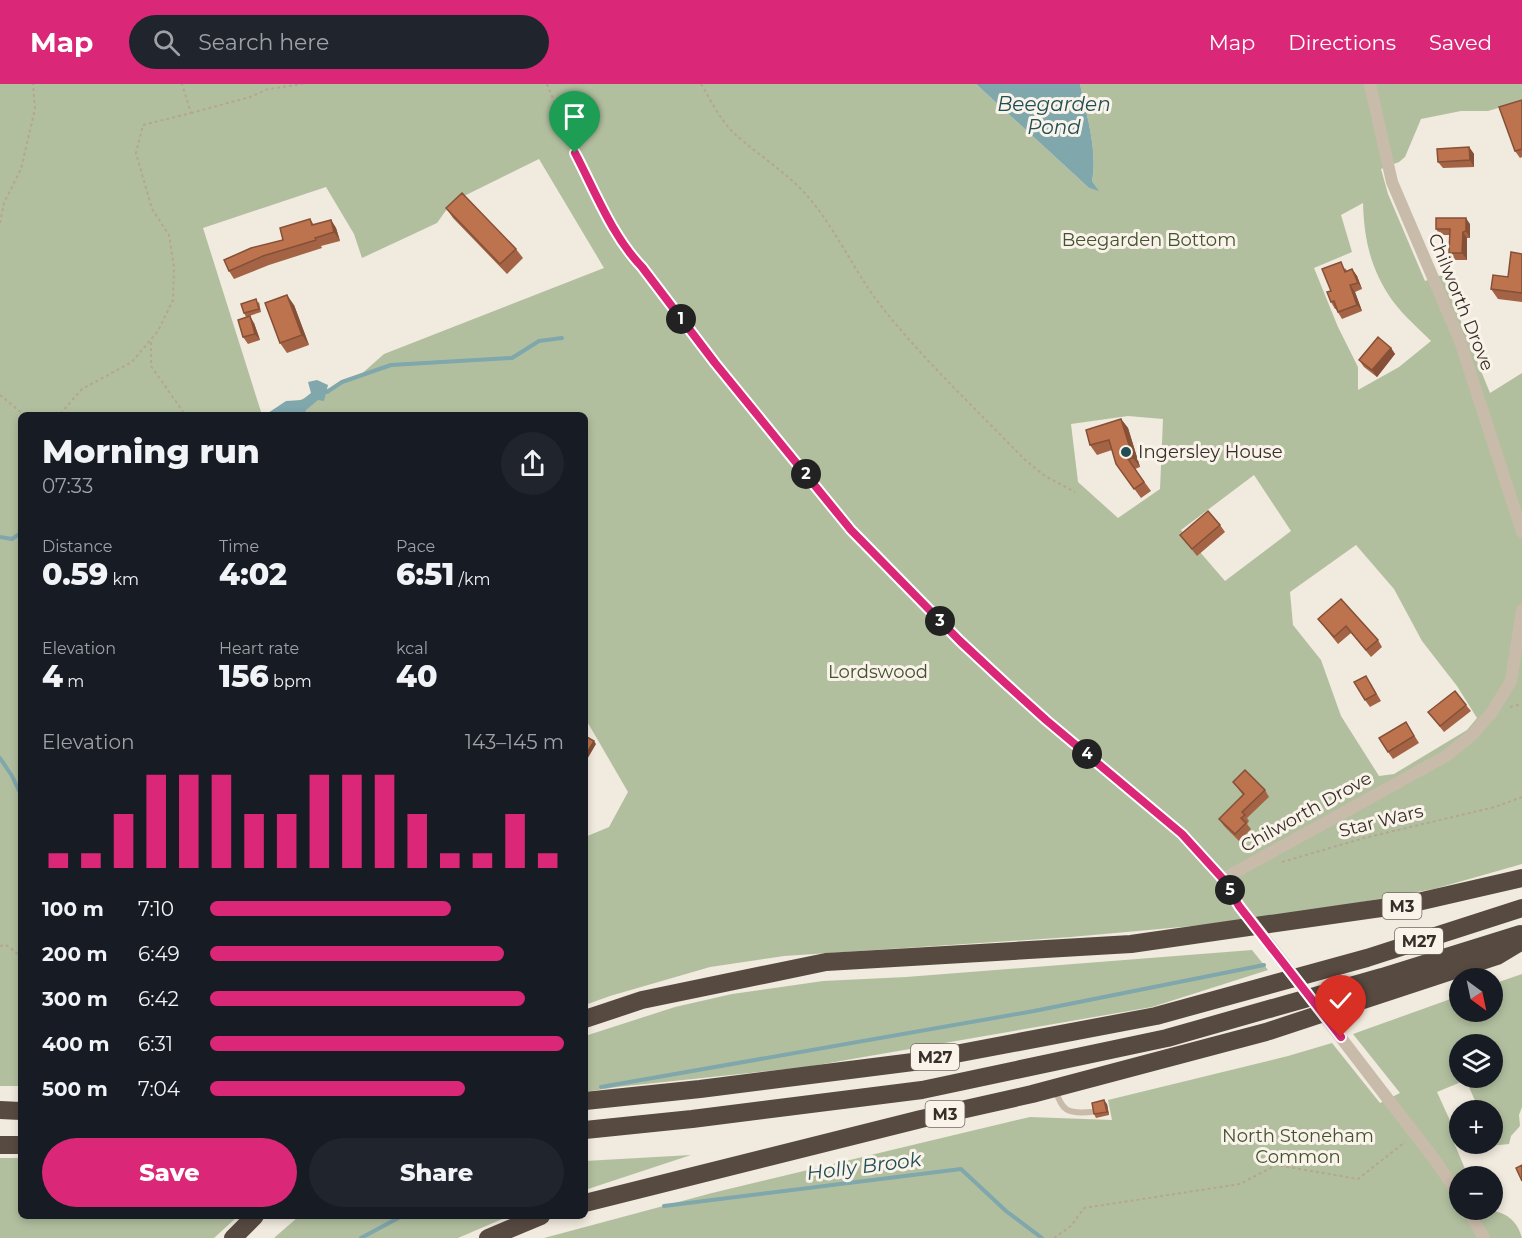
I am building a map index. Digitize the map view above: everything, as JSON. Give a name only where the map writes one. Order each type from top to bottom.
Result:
[{"type":"highway","name":"M3","points":[[588,1018],[642,1000],[826,962],[1131,944],[1409,904],[1522,878]]},
{"type":"highway","name":"M27","points":[[588,1101],[913,1062],[1156,1016],[1367,958],[1522,908]]},
{"type":"highway","name":"M27","points":[[588,1130],[692,1119],[934,1087],[1167,1038],[1382,977],[1522,933]]},
{"type":"highway","name":"M3","points":[[588,1202],[1054,1088],[1266,1032],[1497,956],[1522,941]]},
{"type":"highway","points":[[0,1110],[18,1111]]},
{"type":"highway","points":[[0,1145],[18,1145]]},
{"type":"highway","points":[[233,1238],[252,1219]]},
{"type":"highway","points":[[488,1238],[534,1219]]},
{"type":"street","name":"Chilworth Drove","points":[[1370,84],[1392,183],[1460,341],[1522,532]]},
{"type":"street","name":"Chilworth Drove","points":[[1223,879],[1446,756],[1472,735],[1492,712],[1511,681],[1522,610]]},
{"type":"street","points":[[1223,879],[1239,906],[1449,1181]]},
{"type":"street","points":[[1473,1220],[1484,1238]]},
{"type":"lane","points":[[1054,1088],[1060,1106],[1064,1109],[1076,1113],[1091,1112]]},
{"type":"path","points":[[0,223],[4,203],[21,169],[35,110],[33,84]]},
{"type":"path","points":[[182,84],[191,113]]},
{"type":"path","points":[[62,412],[82,389],[132,362],[151,342],[174,300],[174,267],[169,235],[152,209],[136,153],[143,125],[250,97],[268,89],[303,84]]},
{"type":"path","points":[[547,84],[575,153],[630,255],[642,267],[715,363],[840,517],[960,641],[1046,720],[1182,834],[1223,879]]},
{"type":"path","points":[[701,84],[722,119],[737,136],[784,174],[808,198],[830,226],[850,262],[876,299],[911,340],[1024,459],[1045,476],[1075,492]]},
{"type":"path","points":[[151,342],[151,366],[183,412]]},
{"type":"path","points":[[0,395],[21,412]]},
{"type":"path","name":"Star Wars","points":[[1281,862],[1364,838],[1495,807],[1522,797]]},
{"type":"path","points":[[0,946],[6,945],[18,954]]},
{"type":"path","points":[[1054,1238],[1071,1226],[1084,1208],[1240,1184],[1276,1165],[1358,1179],[1414,1135]]},
{"type":"green space","name":"Lordswood","points":[[0,84],[976,84],[1089,188],[1098,190],[1092,181],[1094,157],[1080,84],[1522,84],[1522,101],[1488,111],[1461,111],[1421,119],[1405,157],[1381,169],[1388,194],[1425,281],[1442,275],[1490,393],[1522,373],[1522,864],[1434,889],[1237,922],[1071,937],[784,956],[710,967],[588,1004],[588,836],[609,827],[628,792],[588,723],[588,412],[270,412],[358,377],[384,354],[604,268],[539,159],[452,202],[437,223],[362,258],[354,234],[326,187],[203,228],[261,412],[18,412],[18,1086],[0,1086]],"holes":[[[1363,203],[1367,242],[1379,277],[1396,306],[1431,341],[1399,367],[1358,390],[1358,367],[1338,327],[1314,268],[1352,252],[1341,215]],[[1128,416],[1163,419],[1160,489],[1118,518],[1078,482],[1071,424]],[[1254,475],[1291,531],[1225,581],[1181,530]],[[1356,545],[1394,589],[1422,641],[1457,686],[1477,718],[1467,730],[1394,774],[1379,776],[1341,716],[1321,660],[1293,625],[1290,592]]]},
{"type":"green space","points":[[1252,950],[1268,970],[1152,1007],[806,1067],[588,1092],[588,1035],[675,1007],[732,994],[823,981],[906,977]]},
{"type":"green space","name":"North Stoneham Common","points":[[1522,974],[1522,1107],[1519,1115],[1520,1126],[1511,1136],[1509,1144],[1503,1145],[1503,1100],[1475,1100],[1469,1088],[1503,1088],[1503,1034],[1449,1034],[1449,1087],[1437,1092],[1449,1118],[1449,1154],[1459,1154],[1464,1166],[1449,1166],[1449,1220],[1503,1220],[1503,1214],[1513,1220],[1522,1238],[544,1238],[712,1193],[1030,1117],[1112,1120],[1108,1100],[1332,1043],[1380,1103],[1400,1093],[1353,1034],[1449,1000],[1449,1022],[1503,1022],[1503,981]]},
{"type":"green space","points":[[691,1155],[588,1189],[588,1161]]},
{"type":"green space","points":[[0,1158],[18,1158],[18,1219],[235,1219],[214,1238],[0,1238]]},
{"type":"green space","points":[[296,1219],[502,1219],[458,1238],[274,1238]]},
{"type":"water","name":"Beegarden Pond","points":[[976,84],[1080,84],[1094,157],[1092,181],[1099,191],[1089,188]]},
{"type":"water","points":[[317,380],[328,385],[324,401],[318,400],[305,412],[270,412],[286,401],[302,400],[311,393],[308,382]]},
{"type":"building","points":[[1522,100],[1522,149],[1515,151],[1499,107]]},
{"type":"building","points":[[1469,147],[1470,160],[1438,162],[1437,149]]},
{"type":"building","points":[[462,193],[516,249],[500,264],[446,208]]},
{"type":"building","points":[[1436,218],[1466,218],[1462,253],[1449,253],[1450,229],[1436,229]]},
{"type":"building","points":[[310,219],[312,225],[331,220],[334,232],[315,238],[316,240],[263,256],[229,271],[224,260],[251,248],[283,240],[280,228]]},
{"type":"building","points":[[1511,252],[1522,254],[1522,293],[1491,289],[1493,275],[1508,277]]},
{"type":"building","points":[[1341,262],[1345,272],[1352,269],[1358,283],[1350,285],[1357,305],[1338,312],[1327,292],[1331,291],[1322,269]]},
{"type":"building","points":[[287,295],[302,335],[280,343],[265,303]]},
{"type":"building","points":[[256,299],[259,309],[244,313],[241,304]]},
{"type":"building","points":[[250,316],[255,334],[243,337],[238,320]]},
{"type":"building","points":[[1378,337],[1391,348],[1372,370],[1359,360]]},
{"type":"building","points":[[1121,419],[1133,458],[1128,459],[1144,482],[1134,489],[1116,464],[1109,440],[1090,445],[1086,430]]},
{"type":"building","points":[[1208,511],[1220,525],[1192,549],[1180,535]]},
{"type":"building","points":[[1341,599],[1378,640],[1366,650],[1346,626],[1334,637],[1318,619]]},
{"type":"building","points":[[1366,676],[1376,694],[1365,700],[1354,682]]},
{"type":"building","points":[[1455,691],[1466,705],[1440,726],[1428,712]]},
{"type":"building","points":[[1406,722],[1414,736],[1388,752],[1379,738]]},
{"type":"building","points":[[588,738],[594,741],[588,751]]},
{"type":"building","points":[[1245,770],[1265,790],[1242,812],[1245,815],[1241,818],[1246,823],[1235,834],[1219,819],[1244,794],[1233,782]]},
{"type":"building","points":[[1104,1100],[1107,1112],[1094,1114],[1092,1103]]},
{"type":"building","points":[[1522,1165],[1522,1181],[1516,1168]]},
{"type":"waterway","points":[[327,392],[342,382],[391,365],[512,358],[539,341],[562,338]]},
{"type":"waterway","points":[[0,537],[12,539],[18,535]]},
{"type":"waterway","points":[[0,758],[18,789]]},
{"type":"waterway","points":[[601,1087],[1034,1011],[1264,965]]},
{"type":"waterway","name":"Holly Brook","points":[[664,1206],[961,1169],[1006,1211],[1042,1238]]},
{"type":"waterway","name":"Holly Brook","points":[[361,1238],[396,1219]]},
{"type":"place","name":"Ingersley House","points":[[1126,452]]},
{"type":"route","points":[[575,153],[630,255],[642,267],[715,363],[851,530],[960,641],[1046,720],[1197,849],[1223,879],[1239,906],[1341,1037]]},
{"type":"park label","name":"Beegarden Bottom","points":[[1149,240]]}]
